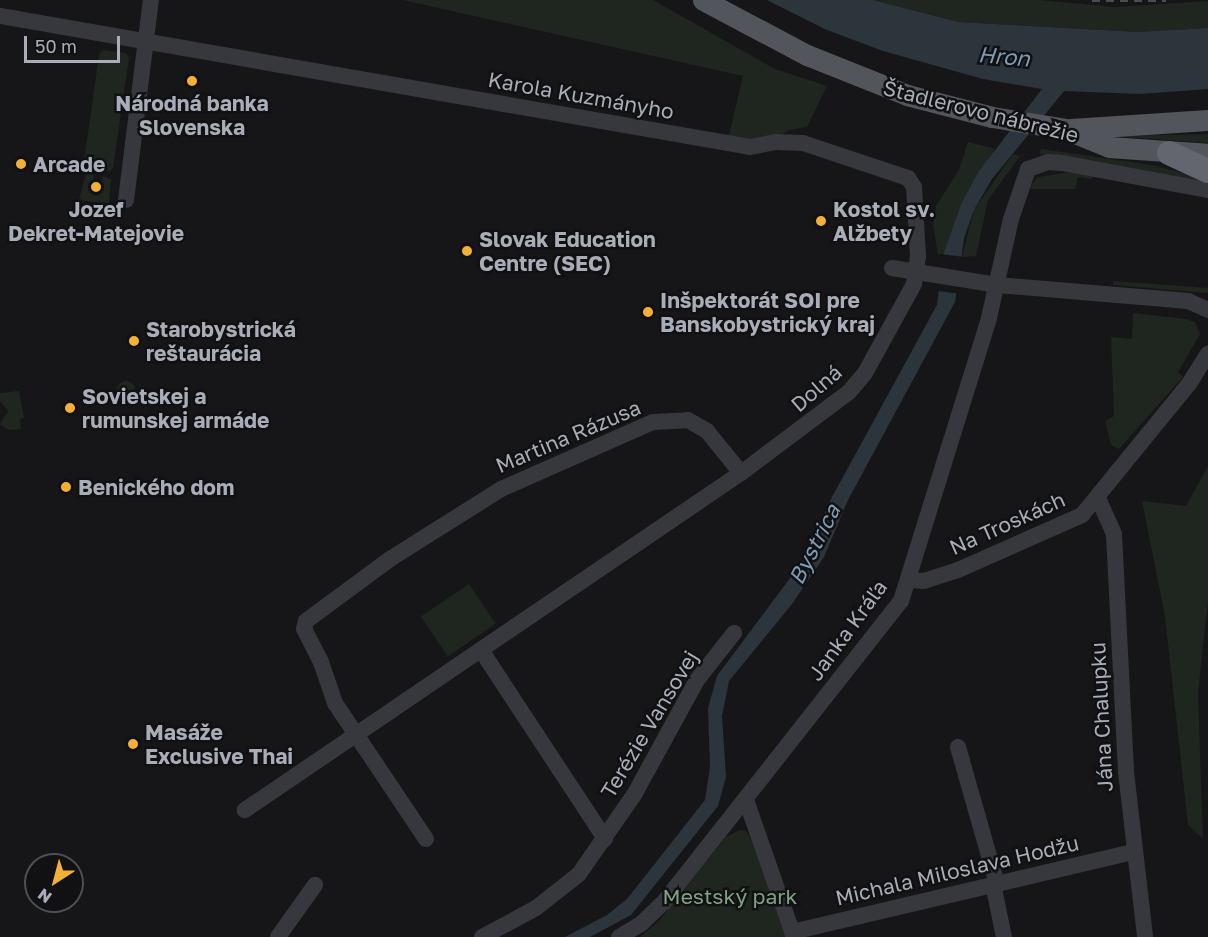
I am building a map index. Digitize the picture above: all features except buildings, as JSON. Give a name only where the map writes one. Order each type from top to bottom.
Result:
[{"type":"highway","points":[[1169,153],[1208,171]]},
{"type":"main road","name":"Štadlerovo nábrežie","points":[[703,0],[782,43],[872,83],[961,110],[1065,129],[1109,147],[1208,154]]},
{"type":"main road","points":[[1065,129],[1208,120]]},
{"type":"street","points":[[126,200],[151,0]]},
{"type":"street","name":"Karola Kuzmányho","points":[[0,16],[750,147],[803,143],[908,178],[914,187],[916,272]]},
{"type":"street","name":"Janka Kráľa","points":[[619,937],[641,924],[664,902],[891,615],[909,580],[997,285],[1023,176],[1028,169],[1048,162],[1152,177],[1208,190]]},
{"type":"street","points":[[892,268],[997,285],[1188,301],[1208,310]]},
{"type":"street","name":"Dolná","points":[[741,473],[858,384],[889,332],[916,272]]},
{"type":"street","name":"Na Troskách","points":[[909,580],[924,581],[1013,549],[1082,515],[1203,366],[1208,353]]},
{"type":"street","name":"Martina Rázusa","points":[[426,839],[334,700],[321,662],[304,629],[306,621],[416,541],[501,489],[663,420],[688,420],[707,431],[741,473]]},
{"type":"street","points":[[245,810],[741,473]]},
{"type":"street","name":"Jána Chalupku","points":[[1098,498],[1114,534],[1132,852],[1145,937]]},
{"type":"street","name":"Terézie Vansovej","points":[[482,937],[558,892],[579,874],[634,795],[697,680],[734,633]]},
{"type":"street","name":"Terézie Vansovej","points":[[481,650],[605,839]]},
{"type":"street","points":[[958,747],[995,884],[1004,937]]},
{"type":"street","points":[[746,800],[793,934]]},
{"type":"street","name":"Michala Miloslava Hodžu","points":[[793,934],[1132,852]]},
{"type":"street","points":[[278,937],[315,885]]},
{"type":"green space","points":[[403,0],[653,0],[775,69],[827,86],[807,127],[789,130],[766,145],[728,139],[743,76]]},
{"type":"green space","points":[[873,0],[1039,0],[1115,7],[1208,1],[1208,28],[1137,32],[958,22]]},
{"type":"green space","points":[[103,50],[126,53],[129,58],[113,168],[110,171],[87,167],[84,162],[99,54]]},
{"type":"green space","points":[[1208,134],[1208,143],[1112,136],[1163,135]]},
{"type":"green space","points":[[968,142],[995,149],[961,204],[943,255],[938,254],[933,225],[936,206],[959,170]]},
{"type":"green space","points":[[1041,149],[1152,165],[1200,177],[1199,181],[1040,154]]},
{"type":"green space","points":[[1013,154],[1020,156],[988,200],[976,256],[962,257],[974,210]]},
{"type":"green space","points":[[1070,172],[1093,174],[1092,179],[1078,177],[1075,189],[1028,189],[1038,177]]},
{"type":"green space","points":[[86,174],[94,174],[92,187],[101,188],[103,176],[111,179],[109,204],[79,200]]},
{"type":"green space","points":[[1113,281],[1208,288],[1208,293],[1113,285]]},
{"type":"green space","points":[[1133,313],[1186,319],[1195,322],[1200,334],[1178,372],[1183,377],[1119,449],[1111,445],[1105,421],[1114,416],[1111,337],[1132,339]]},
{"type":"green space","points":[[126,381],[132,384],[135,390],[132,396],[126,399],[120,396],[117,390],[120,384]]},
{"type":"green space","points":[[19,391],[24,418],[20,419],[21,429],[8,430],[0,424],[8,411],[0,401],[0,393]]},
{"type":"green space","points":[[1208,466],[1208,602],[1198,692],[1203,839],[1188,825],[1165,616],[1142,501],[1186,506]]},
{"type":"green space","points":[[469,584],[496,624],[448,656],[421,616]]},
{"type":"green space","name":"Mestský park","points":[[740,830],[746,831],[755,847],[786,937],[640,937],[658,922],[726,837]]},
{"type":"water","points":[[767,0],[873,0],[958,22],[1137,32],[1208,28],[1208,89],[1140,94],[1064,91],[992,179],[974,210],[964,238],[955,302],[848,500],[824,557],[792,604],[729,681],[722,716],[726,777],[718,806],[631,915],[590,937],[565,937],[607,915],[627,899],[705,800],[710,767],[708,708],[717,676],[802,562],[832,497],[937,305],[943,255],[961,204],[979,171],[1042,89],[983,79],[883,51],[827,30]]},
{"type":"pier","points":[[940,254],[963,257],[958,294],[935,291]]},
{"type":"railway","points":[[1092,0],[1166,0]]},
{"type":"place","name":"Národná banka Slovenska","points":[[192,81]]},
{"type":"place","name":"Arcade","points":[[21,164]]},
{"type":"place","name":"Jozef Dekret-Matejovie","points":[[96,187]]},
{"type":"place","name":"Kostol sv. Alžbety","points":[[821,221]]},
{"type":"place","name":"Slovak Education Centre (SEC)","points":[[467,251]]},
{"type":"place","name":"Inšpektorát SOI pre Banskobystrický kraj","points":[[648,312]]},
{"type":"place","name":"Starobystrická reštaurácia","points":[[134,341]]},
{"type":"place","name":"Sovietskej a rumunskej armáde","points":[[70,408]]},
{"type":"place","name":"Benického dom","points":[[66,487]]},
{"type":"place","name":"Masáže Exclusive Thai","points":[[133,744]]},
{"type":"water label","name":"Hron","points":[[1004,56]]},
{"type":"water label","name":"Bystrica","points":[[814,544]]}]
